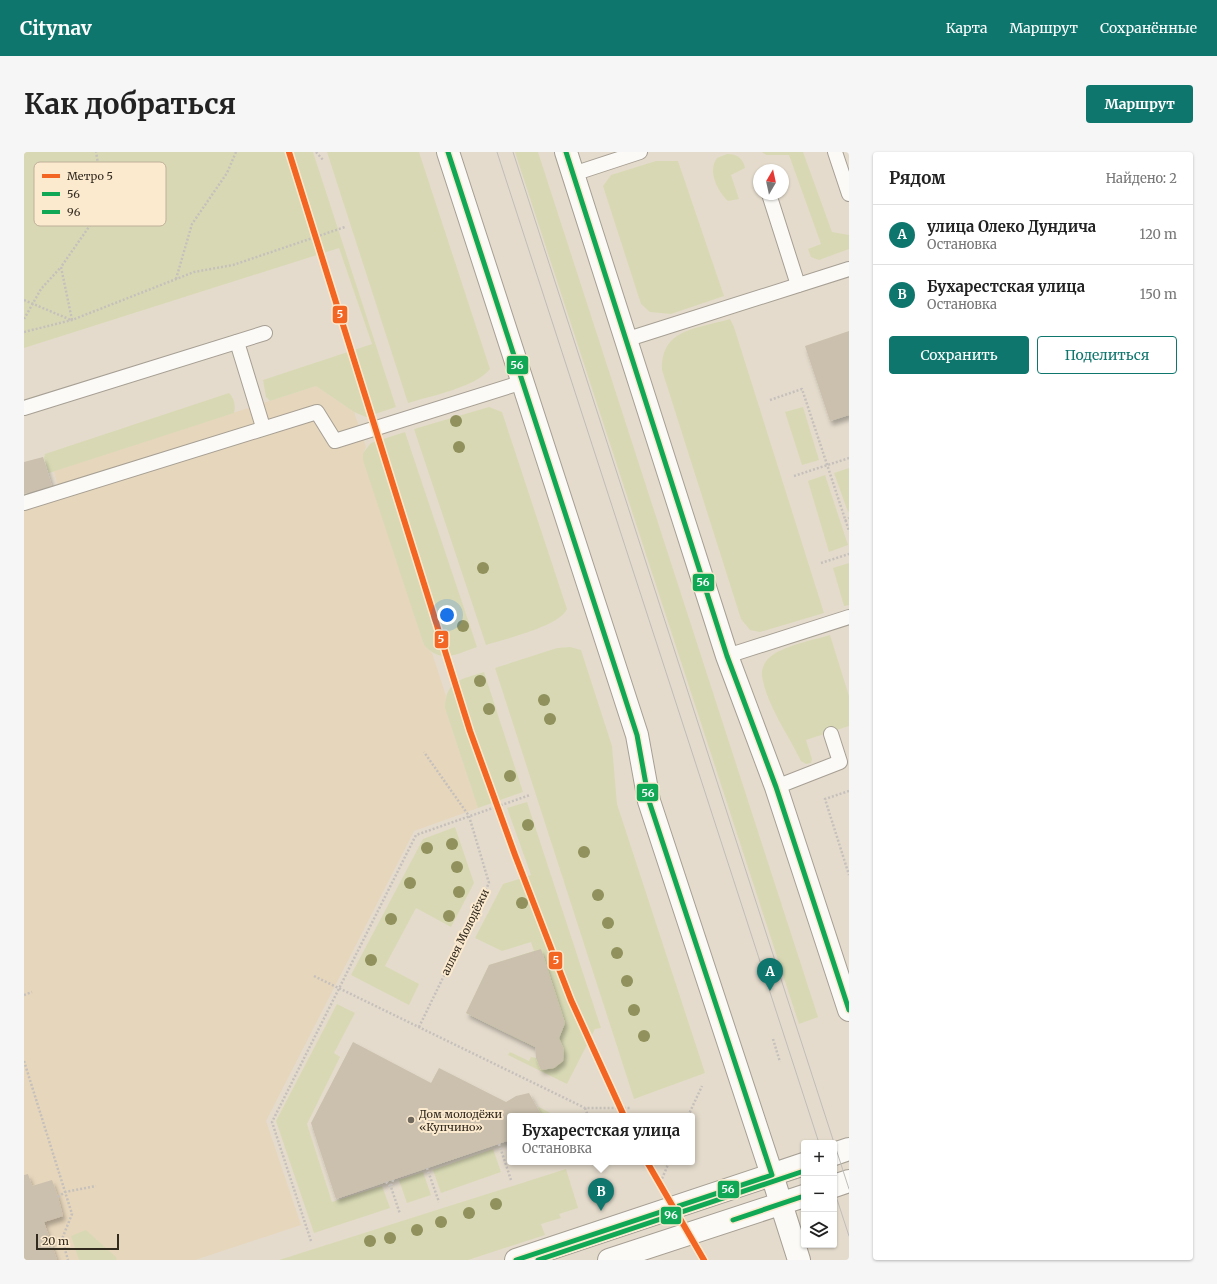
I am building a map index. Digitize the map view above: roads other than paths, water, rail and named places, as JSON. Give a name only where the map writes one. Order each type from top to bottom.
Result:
[{"type":"street","points":[[448,152],[637,735],[649,801],[782,1204],[799,1260]]},
{"type":"street","points":[[566,152],[625,340],[728,656],[776,787],[849,1010]]},
{"type":"street","points":[[837,1153],[849,1149]]},
{"type":"street","points":[[516,1260],[801,1165]]},
{"type":"street","points":[[837,1185],[849,1181]]},
{"type":"street","points":[[609,1260],[801,1197]]},
{"type":"lane","points":[[574,174],[640,152]]},
{"type":"lane","points":[[835,152],[849,194]]},
{"type":"lane","points":[[771,200],[798,285]]},
{"type":"lane","points":[[625,340],[849,269]]},
{"type":"lane","points":[[24,408],[265,333]]},
{"type":"lane","points":[[238,342],[263,427]]},
{"type":"lane","points":[[24,503],[263,427],[317,412],[336,441],[523,382]]},
{"type":"lane","points":[[728,656],[849,617]]},
{"type":"lane","points":[[776,787],[840,762],[831,734]]},
{"type":"tram line","points":[[497,152],[818,1140]]},
{"type":"tram line","points":[[513,152],[849,1189]]},
{"type":"tram line","points":[[837,1199],[849,1236]]},
{"type":"metro line","name":"5","points":[[289,152],[470,731],[515,855],[571,1000],[623,1113]]},
{"type":"metro line","name":"5","points":[[649,1165],[704,1260]]},
{"type":"place","name":"улица Олеко Дундича","points":[[770,991]]},
{"type":"place","name":"Дом молодёжи «Купчино»","points":[[411,1120]]},
{"type":"place","name":"Бухарестская улица","points":[[601,1211]]}]
